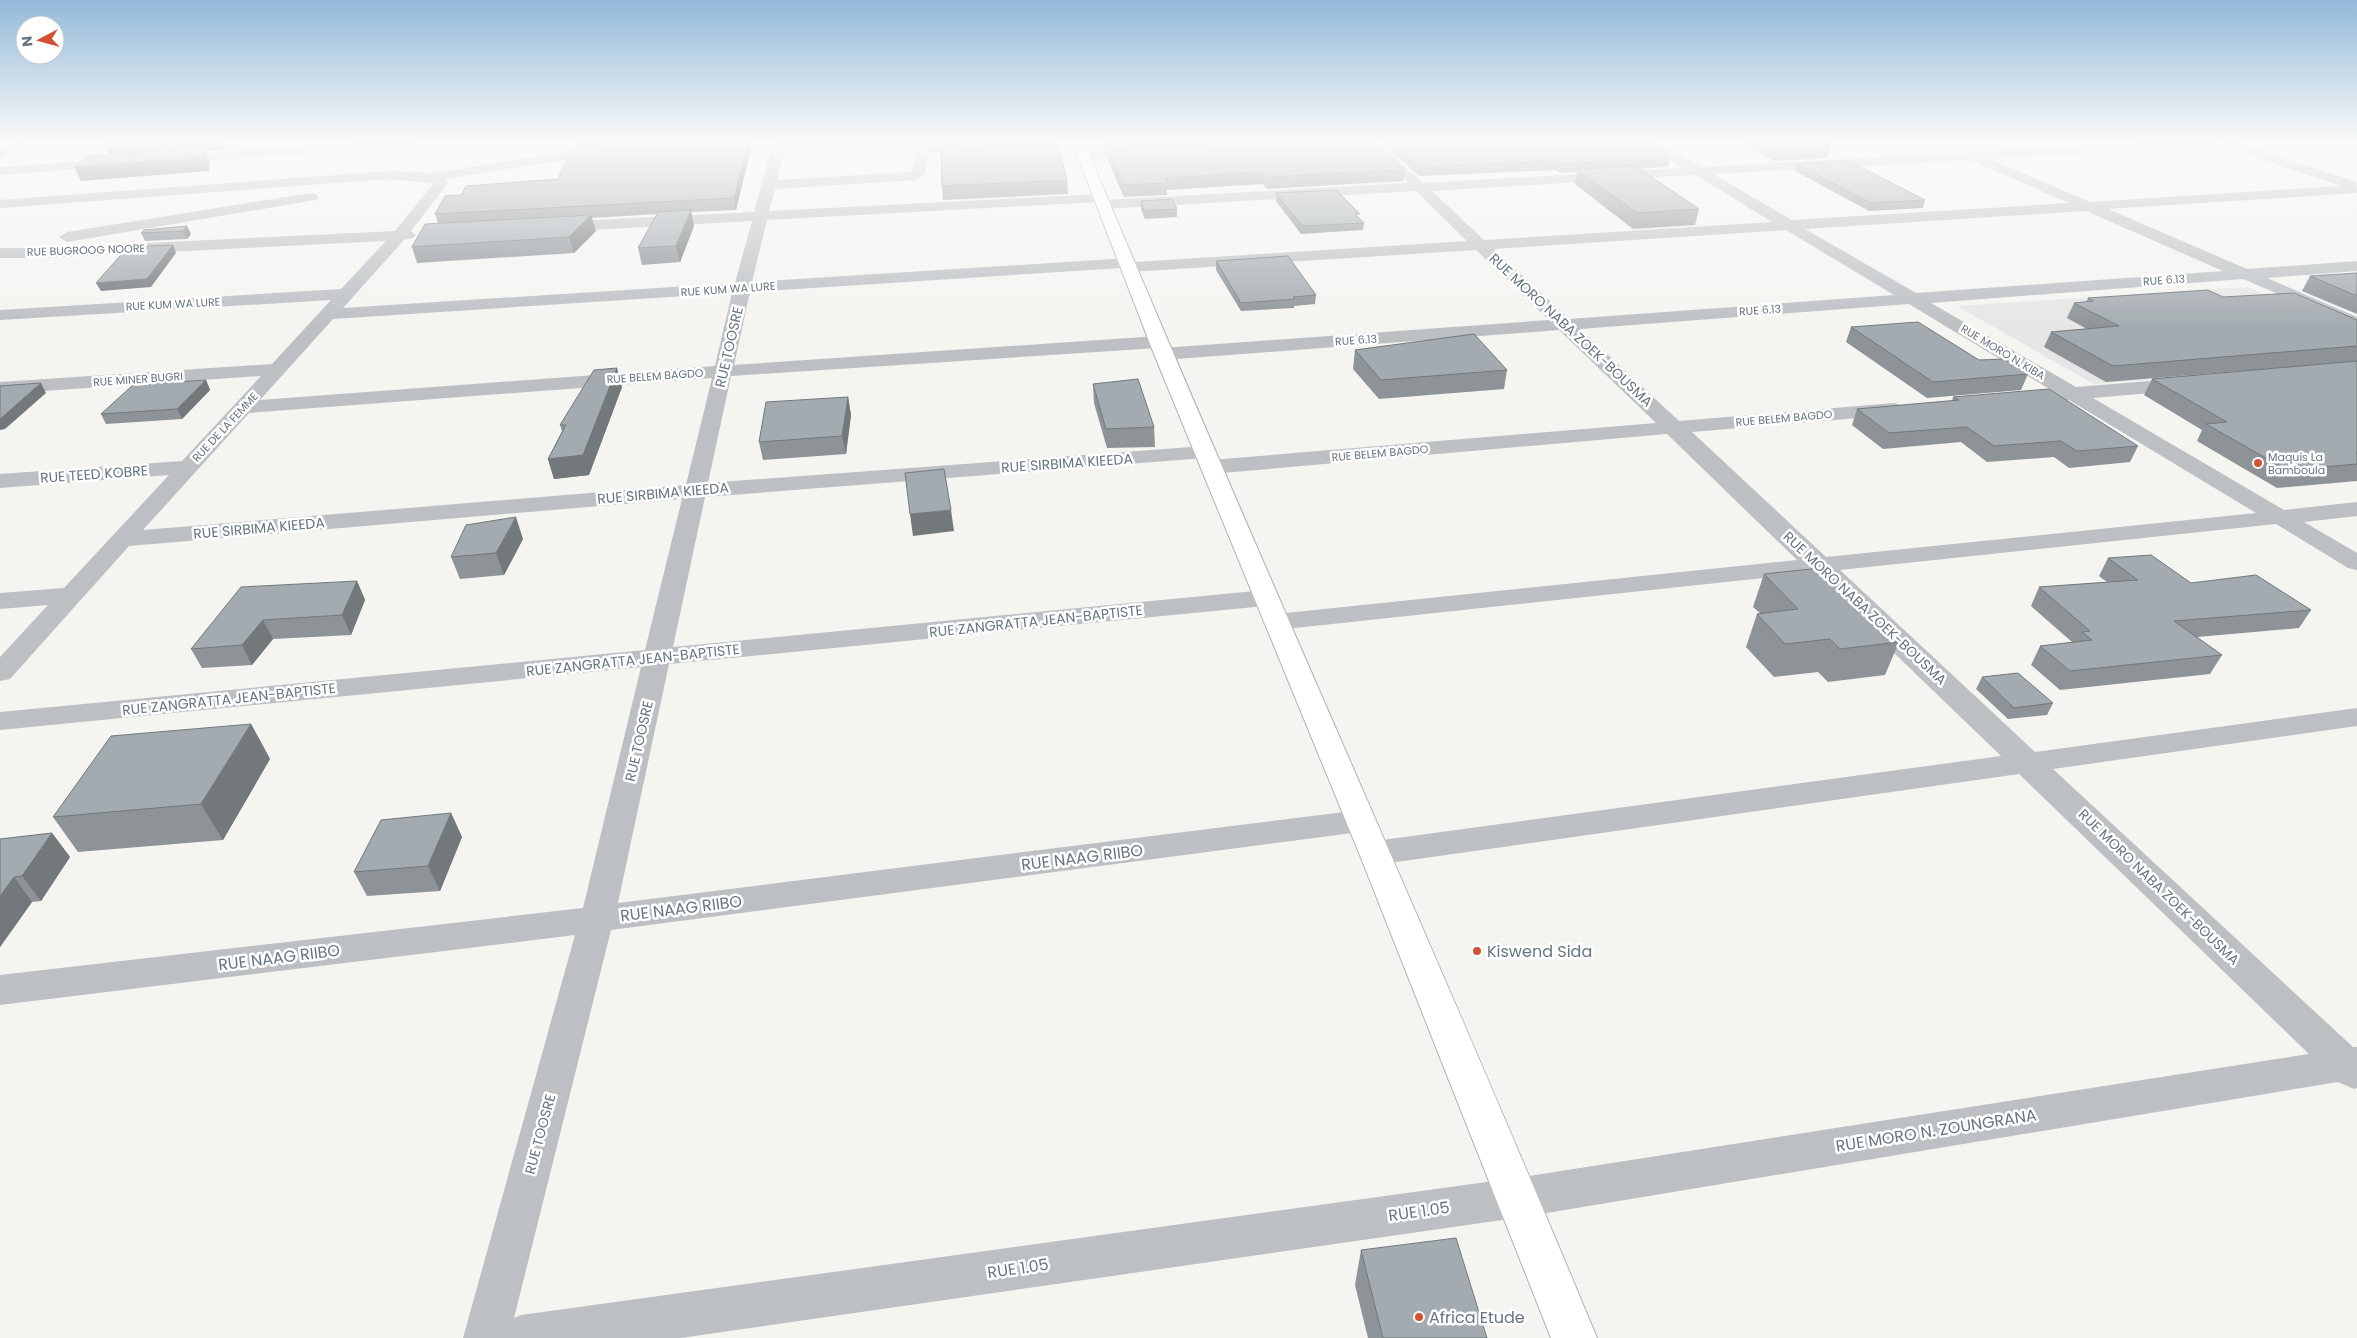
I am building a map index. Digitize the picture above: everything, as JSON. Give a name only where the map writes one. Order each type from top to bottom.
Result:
[{"type":"main road","points":[[1103,204],[1129,265],[1160,348],[1270,610],[1375,853],[1574,1338]]},
{"type":"street","points":[[0,248],[267,204]]},
{"type":"street","name":"RUE DE LA FEMME","points":[[0,674],[327,314],[408,235],[427,204]]},
{"type":"street","name":"RUE TOOSRE","points":[[486,1338],[597,919],[659,657],[695,490],[742,288],[765,204]]},
{"type":"street","points":[[546,228],[1023,204]]},
{"type":"street","name":"RUE MORO NABA ZOEK-BOUSMA","points":[[1438,204],[2353,1068]]},
{"type":"street","name":"RUE MORO N. KIBA","points":[[1755,204],[2357,563]]},
{"type":"street","points":[[2084,204],[2357,323]]},
{"type":"street","name":"RUE KUM WA LURE","points":[[327,314],[1129,265],[1482,246],[2126,204]]},
{"type":"street","name":"RUE BUGROOG NOORE","points":[[0,253],[408,235]]},
{"type":"street","name":"RUE 6.13","points":[[1160,348],[1565,325],[2357,266]]},
{"type":"street","name":"RUE KUM WA LURE","points":[[0,315],[346,294]]},
{"type":"street","name":"RUE BELEM BAGDO","points":[[243,407],[724,371],[1160,348]]},
{"type":"street","name":"RUE MINER BUGRI","points":[[0,388],[277,369]]},
{"type":"street","points":[[2002,399],[2210,382]]},
{"type":"street","name":"RUE BELEM BAGDO","points":[[1208,460],[1674,428],[1913,407]]},
{"type":"street","name":"RUE SIRBIMA KIEEDA","points":[[122,539],[695,490],[1208,460]]},
{"type":"street","name":"RUE TEED KOBRE","points":[[0,481],[188,467]]},
{"type":"street","name":"RUE ZANGRATTA JEAN-BAPTISTE","points":[[0,721],[659,657],[1819,565],[2357,509]]},
{"type":"street","points":[[0,601],[71,595]]},
{"type":"street","points":[[1375,853],[2027,761],[2357,717]]},
{"type":"street","name":"RUE NAAG RIIBO","points":[[0,990],[597,919],[1360,821]]},
{"type":"street","name":"RUE MORO N. ZOUNGRANA","points":[[1516,1198],[2353,1068]]},
{"type":"street","name":"RUE 1.05","points":[[521,1338],[1516,1198]]},
{"type":"shaded area","points":[[2247,287],[2357,334],[2357,363],[2094,384],[1957,306]]},
{"type":"building","points":[[440,204],[614,204],[435,214]]},
{"type":"building","points":[[1142,204],[1175,204],[1177,209],[1144,211]]},
{"type":"building","points":[[1285,204],[1350,204],[1360,214],[1355,214],[1364,223],[1302,226]]},
{"type":"building","points":[[1625,204],[1692,204],[1699,209],[1637,213]]},
{"type":"building","points":[[691,210],[676,246],[638,248],[658,212]]},
{"type":"building","points":[[591,215],[569,237],[412,247],[425,224]]},
{"type":"building","points":[[187,226],[183,231],[141,233],[144,230]]},
{"type":"building","points":[[173,245],[147,279],[96,283],[128,247]]},
{"type":"building","points":[[1288,256],[1316,295],[1293,297],[1295,299],[1241,303],[1216,261]]},
{"type":"building","points":[[2357,273],[2357,296],[2310,276]]},
{"type":"building","points":[[2208,290],[2223,297],[2294,293],[2357,320],[2357,346],[2113,366],[2051,332],[2119,326],[2074,303],[2093,301],[2088,298]]},
{"type":"building","points":[[1918,322],[1979,360],[2004,359],[2028,374],[1933,382],[1851,327]]},
{"type":"building","points":[[1474,334],[1507,370],[1381,380],[1355,350]]},
{"type":"building","points":[[2357,361],[2357,464],[2287,470],[2206,424],[2227,422],[2152,379]]},
{"type":"building","points":[[617,368],[583,455],[548,459],[566,425],[560,425],[594,370]]},
{"type":"building","points":[[1138,379],[1154,427],[1106,429],[1093,384]]},
{"type":"building","points":[[206,380],[177,409],[101,414],[133,385]]},
{"type":"building","points":[[41,383],[0,419],[0,386]]},
{"type":"building","points":[[2049,389],[2138,446],[2077,451],[2061,441],[1994,446],[1967,427],[1889,433],[1857,409],[1959,400],[1953,397]]},
{"type":"building","points":[[848,397],[842,436],[759,442],[766,402]]},
{"type":"building","points":[[944,469],[951,510],[910,514],[905,473]]},
{"type":"building","points":[[516,517],[496,553],[451,557],[466,525]]},
{"type":"building","points":[[2151,555],[2191,583],[2256,575],[2311,610],[2174,621],[2222,655],[2070,671],[2040,646],[2092,640],[2082,632],[2090,631],[2039,587],[2138,580],[2108,558]]},
{"type":"building","points":[[1821,568],[1899,642],[1840,649],[1830,639],[1785,644],[1757,614],[1798,609],[1764,574]]},
{"type":"building","points":[[357,581],[342,615],[263,620],[242,645],[191,649],[241,587]]},
{"type":"building","points":[[2018,673],[2053,703],[2014,708],[1982,677]]},
{"type":"building","points":[[251,724],[201,804],[53,817],[111,736]]},
{"type":"building","points":[[451,813],[428,866],[354,872],[381,820]]},
{"type":"building","points":[[52,833],[22,876],[14,877],[0,896],[0,839]]},
{"type":"building","points":[[1456,1238],[1487,1338],[1383,1338],[1361,1250]]},
{"type":"place","name":"Maquis La Bamboula","points":[[2258,463]]},
{"type":"place","name":"Kiswend Sida","points":[[1477,951]]},
{"type":"place","name":"Africa Etude","points":[[1419,1317]]}]
